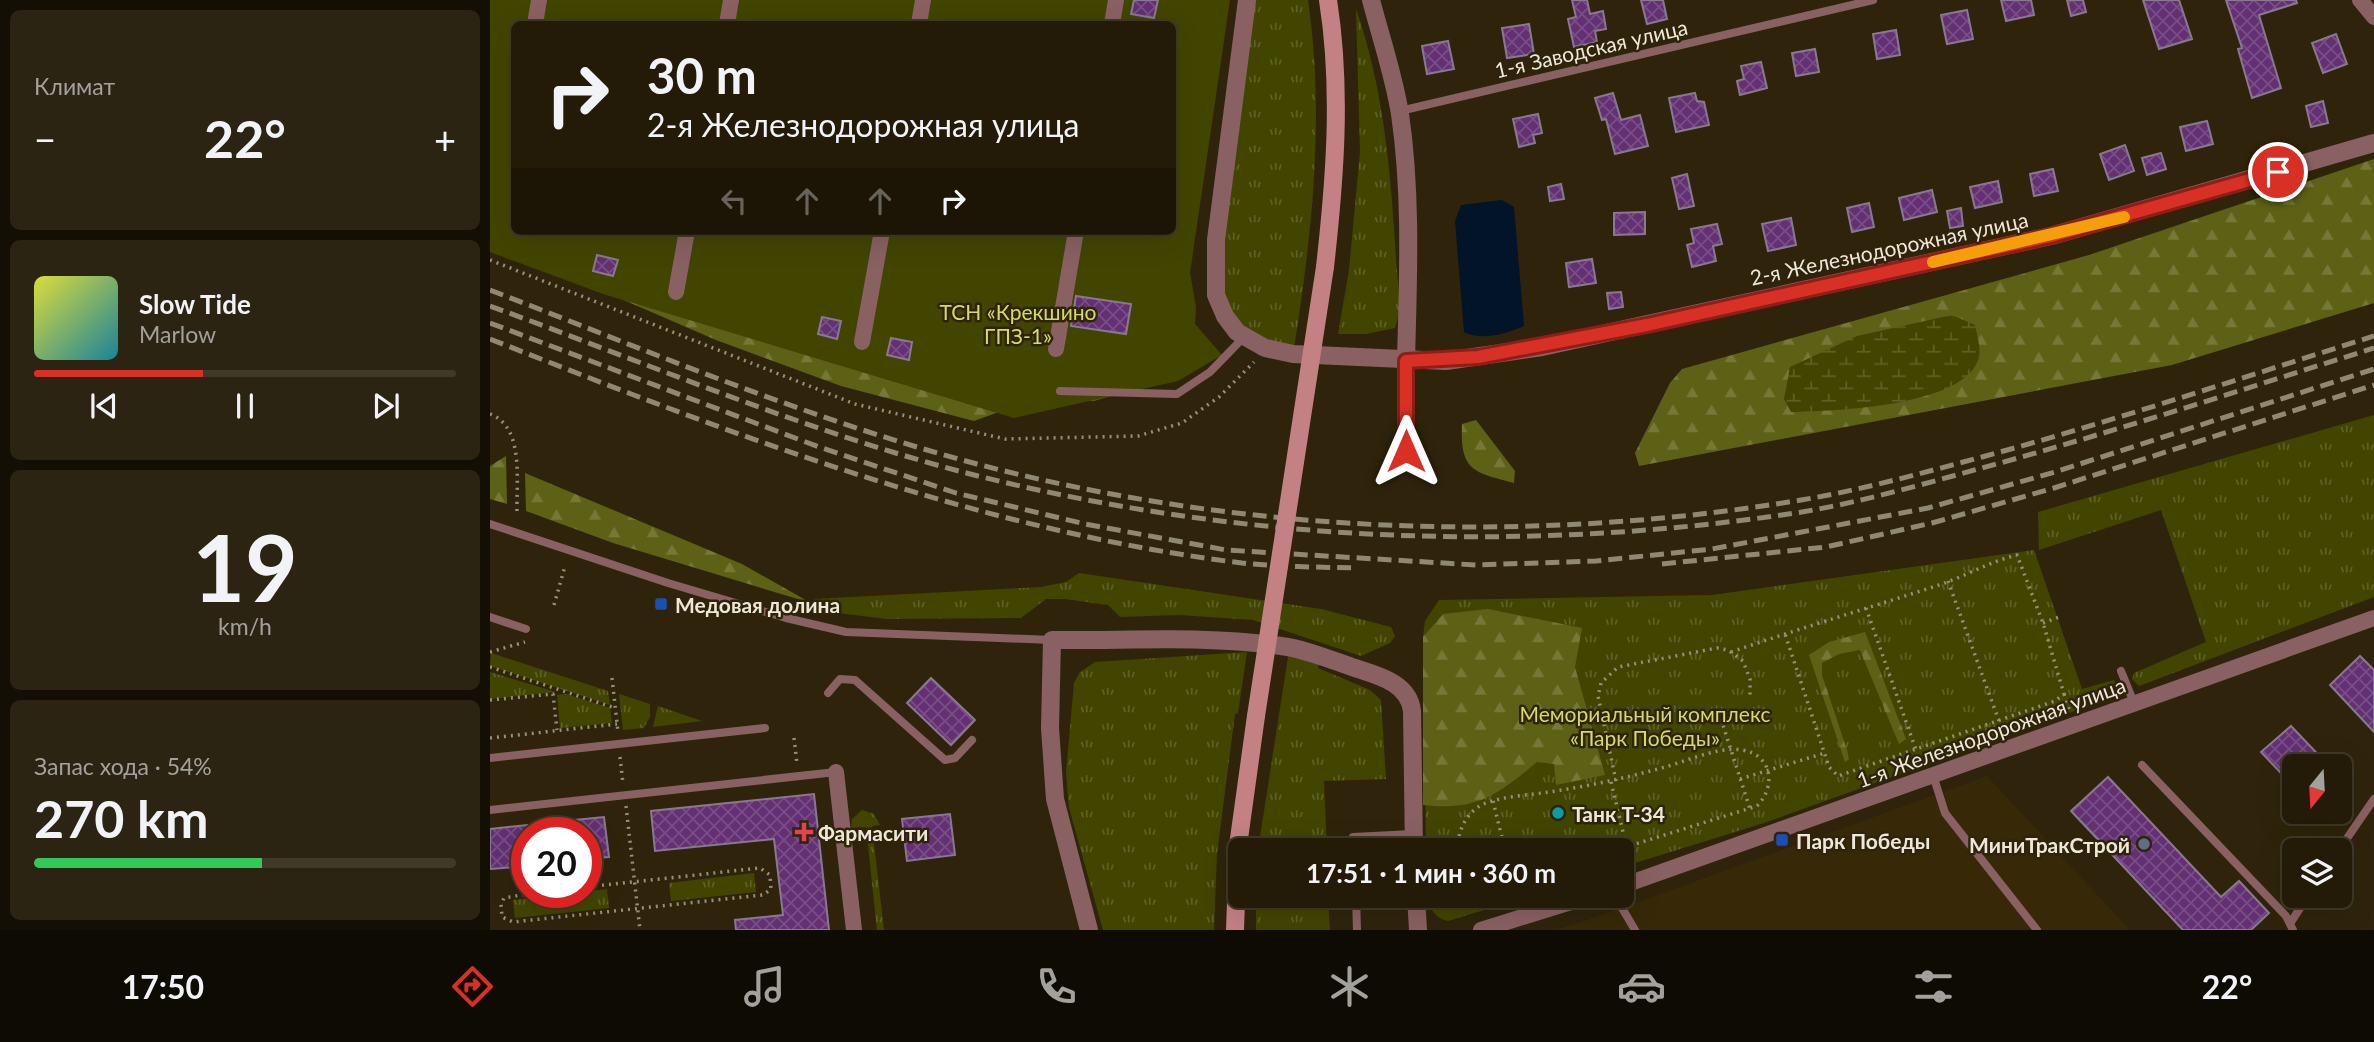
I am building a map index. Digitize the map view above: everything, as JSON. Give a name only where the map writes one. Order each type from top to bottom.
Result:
[{"type":"main road","points":[[1235,930],[1238,846],[1325,267],[1336,153],[1336,87],[1328,0]]},
{"type":"street","points":[[536,21],[540,0]]},
{"type":"street","points":[[728,21],[731,0]]},
{"type":"street","points":[[920,21],[923,0]]},
{"type":"street","points":[[1112,21],[1116,0]]},
{"type":"street","points":[[1244,337],[1231,326],[1221,309],[1216,295],[1214,268],[1247,0]]},
{"type":"street","points":[[1371,0],[1400,111],[1408,219],[1406,361]]},
{"type":"street","points":[[2360,0],[2374,17]]},
{"type":"street","name":"2-я Железнодорожная улица","points":[[1244,337],[1265,348],[1293,354],[1406,361],[1447,361],[1542,347],[2051,236],[2374,143]]},
{"type":"street","points":[[676,292],[686,235]]},
{"type":"street","points":[[862,342],[881,235]]},
{"type":"street","points":[[1056,349],[1075,235]]},
{"type":"street","name":"1-я Железнодорожная улица","points":[[1634,881],[2374,618]]},
{"type":"street","points":[[1088,930],[1055,799],[1050,728],[1052,640],[1229,642],[1282,646],[1366,671],[1397,685],[1409,696],[1412,711],[1414,838]]},
{"type":"street","points":[[836,772],[854,930]]},
{"type":"street","points":[[1417,908],[1418,930]]},
{"type":"street","points":[[1481,930],[1552,908]]},
{"type":"lane","name":"1-я Заводская улица","points":[[1400,111],[1873,0]]},
{"type":"lane","points":[[1060,391],[1177,394],[1210,372],[1244,337]]},
{"type":"lane","points":[[1406,361],[1406,451]]},
{"type":"lane","points":[[490,524],[570,553],[681,587],[786,618],[846,632],[1052,640]]},
{"type":"lane","points":[[490,617],[526,629]]},
{"type":"lane","points":[[2121,671],[2134,703]]},
{"type":"lane","points":[[828,693],[839,679],[855,680],[940,758],[955,758],[972,740]]},
{"type":"lane","points":[[490,758],[765,728]]},
{"type":"lane","points":[[2142,765],[2292,926],[2302,908]]},
{"type":"lane","points":[[490,810],[836,772]]},
{"type":"lane","points":[[1933,775],[1945,813],[2037,930]]},
{"type":"lane","points":[[2347,838],[2374,799]]},
{"type":"lane","points":[[1356,908],[1357,930]]},
{"type":"lane","points":[[1622,908],[1635,930]]},
{"type":"path","points":[[490,260],[855,404],[1005,439],[1138,436],[1182,423],[1219,397],[1254,362]]},
{"type":"path","points":[[490,414],[499,417],[510,429],[515,450],[517,513]]},
{"type":"path","points":[[1731,652],[1785,634],[1948,581],[2017,555],[2043,623],[2064,694],[2055,701],[1838,776],[1831,772],[1785,634]]},
{"type":"path","points":[[554,605],[565,566]]},
{"type":"path","points":[[1948,581],[1999,721]]},
{"type":"path","points":[[1866,608],[1916,750]]},
{"type":"path","points":[[2043,623],[2062,616]]},
{"type":"path","points":[[490,652],[525,642]]},
{"type":"path","points":[[1624,838],[1598,696],[1601,683],[1624,664],[1717,648],[1731,652],[1747,666],[1750,696]]},
{"type":"path","points":[[490,667],[615,708]]},
{"type":"path","points":[[612,678],[639,930]]},
{"type":"path","points":[[490,700],[566,692]]},
{"type":"path","points":[[553,694],[557,730]]},
{"type":"path","points":[[1721,719],[1749,809]]},
{"type":"path","points":[[490,738],[617,724]]},
{"type":"path","points":[[794,738],[799,776]]},
{"type":"path","points":[[1458,838],[1465,821],[1478,808],[1493,801],[1613,781],[1730,750],[1753,753],[1764,760],[1769,770],[1765,798],[1749,809],[1634,845]]},
{"type":"path","points":[[1740,779],[1825,753]]},
{"type":"path","points":[[1493,801],[1502,838]]},
{"type":"path","points":[[511,897],[504,898],[501,904],[502,918],[513,922],[763,895],[771,889],[770,874],[760,868],[602,885]]},
{"type":"shaded area","points":[[1987,776],[2130,930],[1556,930],[1622,908],[1634,908],[1634,904]]},
{"type":"green space","name":"ТСН «Крекшино ГПЗ-1»","points":[[490,0],[1230,0],[1190,273],[1196,307],[1195,324],[1222,355],[1178,381],[1014,418],[603,294],[490,252]]},
{"type":"green space","points":[[1250,0],[1308,0],[1316,87],[1316,131],[1311,218],[1294,348],[1250,335],[1225,304],[1220,256]]},
{"type":"green space","points":[[1356,9],[1366,39],[1385,132],[1399,312],[1395,328],[1366,334],[1338,334],[1349,270],[1360,152]]},
{"type":"green space","points":[[2374,159],[2374,303],[2172,365],[1639,466],[1635,453],[1670,383],[1682,369],[2089,255]]},
{"type":"green space","points":[[490,211],[511,228],[511,235],[529,235],[1127,391],[1094,401],[1040,397],[974,421],[841,386],[716,340],[515,253]]},
{"type":"green space","points":[[1952,315],[1975,325],[1979,357],[1969,374],[1950,387],[1896,403],[1791,412],[1784,399],[1790,367],[1857,336]]},
{"type":"green space","points":[[2374,415],[2374,597],[2139,686],[2132,679],[2134,673],[2206,642],[2161,510],[2039,550],[2038,512]]},
{"type":"green space","points":[[1476,420],[1515,471],[1514,483],[1479,472],[1467,460],[1462,440],[1462,424]]},
{"type":"green space","points":[[506,456],[507,504],[490,499],[490,466]]},
{"type":"green space","points":[[525,473],[742,564],[811,603],[613,543],[526,511]]},
{"type":"green space","name":"Мемориальный комплекс «Парк Победы»","points":[[2034,550],[2082,689],[2114,680],[2119,695],[1764,823],[1634,863],[1634,838],[1426,838],[1423,637],[1425,621],[1439,600],[1712,595]]},
{"type":"green space","points":[[1079,573],[1321,609],[1391,627],[1395,636],[1390,643],[1361,656],[1253,620],[1179,615],[1120,617],[1108,605],[1065,599],[1046,599],[1021,618],[886,619],[814,610],[814,599],[1041,587],[1066,582]]},
{"type":"green space","points":[[1488,609],[1582,628],[1575,667],[1605,775],[1556,785],[1554,764],[1537,762],[1498,792],[1473,803],[1423,805],[1423,637],[1443,614]]},
{"type":"green space","points":[[1865,632],[1906,739],[1899,744],[1860,650],[1839,654],[1822,663],[1822,675],[1847,750],[1849,759],[1845,762],[1809,655],[1829,642]]},
{"type":"green space","points":[[1290,644],[1323,653],[1318,668],[1370,690],[1381,700],[1386,779],[1324,781],[1326,838],[1260,838]]},
{"type":"green space","points":[[1247,652],[1238,713],[1235,714],[1217,854],[1214,930],[1103,930],[1069,808],[1066,773],[1074,683],[1080,672],[1095,662]]},
{"type":"green space","points":[[491,653],[608,691],[610,705],[490,666]]},
{"type":"green space","points":[[490,672],[556,692],[490,699]]},
{"type":"green space","points":[[566,694],[610,708],[612,723],[560,728],[557,695]]},
{"type":"green space","points":[[619,694],[650,704],[650,717],[644,728],[623,730]]},
{"type":"green space","points":[[658,706],[702,721],[653,727]]},
{"type":"green space","points":[[862,810],[874,814],[880,825],[872,826],[884,930],[877,930],[866,827],[851,828],[852,819]]},
{"type":"green space","points":[[754,873],[756,892],[671,901],[669,883]]},
{"type":"green space","points":[[607,889],[609,908],[515,918],[514,908],[602,908],[602,890]]},
{"type":"green space","points":[[1256,908],[1329,908],[1330,930],[1256,930]]},
{"type":"green space","points":[[1432,908],[1491,908],[1448,921]]},
{"type":"water","points":[[1502,200],[1514,207],[1524,326],[1494,335],[1471,335],[1464,332],[1455,221],[1461,205]]},
{"type":"building","points":[[1134,0],[1158,0],[1154,18],[1131,14]]},
{"type":"building","points":[[1572,0],[1587,0],[1590,14],[1603,11],[1606,29],[1595,31],[1597,42],[1574,47],[1568,19],[1576,17]]},
{"type":"building","points":[[1641,0],[1663,0],[1667,19],[1647,24]]},
{"type":"building","points":[[2001,0],[2031,0],[2034,15],[2006,21]]},
{"type":"building","points":[[2067,0],[2083,0],[2086,12],[2071,16]]},
{"type":"building","points":[[2143,0],[2179,0],[2192,39],[2159,49]]},
{"type":"building","points":[[2226,0],[2296,0],[2297,3],[2259,15],[2281,88],[2252,98],[2238,49],[2242,48]]},
{"type":"building","points":[[1967,10],[1973,39],[1947,44],[1941,15]]},
{"type":"building","points":[[1529,24],[1534,54],[1507,58],[1502,28]]},
{"type":"building","points":[[1896,30],[1900,55],[1877,59],[1873,34]]},
{"type":"building","points":[[2336,34],[2347,64],[2323,73],[2312,43]]},
{"type":"building","points":[[1448,41],[1454,69],[1427,74],[1422,46]]},
{"type":"building","points":[[1815,49],[1819,72],[1796,76],[1792,53]]},
{"type":"building","points":[[1761,62],[1767,88],[1740,95],[1737,81],[1744,79],[1741,66]]},
{"type":"building","points":[[1613,93],[1621,120],[1640,115],[1648,146],[1615,154],[1606,119],[1602,120],[1595,98]]},
{"type":"building","points":[[1695,93],[1697,101],[1704,102],[1709,125],[1676,132],[1669,98]]},
{"type":"building","points":[[2323,101],[2328,123],[2311,127],[2306,106]]},
{"type":"building","points":[[1538,114],[1542,133],[1533,135],[1535,143],[1519,147],[1513,119]]},
{"type":"building","points":[[2207,121],[2213,144],[2186,151],[2180,127]]},
{"type":"building","points":[[2125,145],[2134,171],[2109,180],[2100,154]]},
{"type":"building","points":[[2161,153],[2166,169],[2147,175],[2142,158]]},
{"type":"building","points":[[2053,169],[2058,191],[2034,196],[2030,174]]},
{"type":"building","points":[[1687,174],[1694,206],[1679,209],[1672,178]]},
{"type":"building","points":[[1998,181],[2002,202],[1975,208],[1970,187]]},
{"type":"building","points":[[1561,184],[1564,199],[1550,201],[1548,187]]},
{"type":"building","points":[[1932,190],[1937,212],[1904,220],[1899,198]]},
{"type":"building","points":[[1869,203],[1874,227],[1852,232],[1847,208]]},
{"type":"building","points":[[1961,208],[1963,226],[1950,228],[1947,211]]},
{"type":"building","points":[[1645,212],[1645,234],[1614,235],[1614,213]]},
{"type":"building","points":[[1791,218],[1796,245],[1768,251],[1762,224]]},
{"type":"building","points":[[1717,224],[1722,244],[1713,246],[1716,261],[1692,267],[1687,245],[1694,243],[1691,229]]},
{"type":"building","points":[[597,255],[618,260],[613,276],[593,271]]},
{"type":"building","points":[[1592,259],[1596,283],[1569,287],[1566,263]]},
{"type":"building","points":[[1621,292],[1623,307],[1609,309],[1607,293]]},
{"type":"building","points":[[1076,296],[1131,304],[1126,334],[1071,326]]},
{"type":"building","points":[[822,317],[841,321],[837,339],[818,334]]},
{"type":"building","points":[[891,338],[912,342],[909,360],[887,355]]},
{"type":"building","points":[[2360,656],[2374,670],[2374,732],[2330,685]]},
{"type":"building","points":[[931,678],[975,720],[951,745],[907,703]]},
{"type":"building","points":[[2291,726],[2318,754],[2282,754],[2282,774],[2261,752]]},
{"type":"building","points":[[2108,777],[2221,897],[2239,881],[2269,913],[2251,930],[2183,930],[2071,811]]},
{"type":"building","points":[[814,794],[829,930],[736,930],[735,920],[783,915],[774,839],[655,851],[651,811]]},
{"type":"building","points":[[950,814],[955,855],[907,861],[902,819]]},
{"type":"building","points":[[604,817],[609,857],[602,858]]},
{"type":"building","points":[[511,827],[511,867],[490,869],[490,829]]},
{"type":"railway","points":[[490,290],[792,406],[977,464],[1078,487],[1180,505],[1284,518],[1388,525],[1492,527],[1595,523],[1699,514],[1824,496],[1892,481],[2031,443],[2374,336]]},
{"type":"railway","points":[[490,306],[794,419],[978,476],[1080,499],[1182,516],[1285,528],[1388,535],[1492,537],[1595,534],[1699,525],[1825,508],[2031,454],[2374,348]]},
{"type":"railway","points":[[490,323],[819,447],[956,493],[1085,524],[1226,550],[1476,565],[1596,561],[1712,549],[1928,508],[2055,472],[2374,369]]},
{"type":"railway","points":[[490,339],[766,444],[953,503],[1048,528],[1144,548],[1242,563],[1358,568]]},
{"type":"railway","points":[[1662,564],[1826,547],[1932,523],[2054,488],[2374,385]]},
{"type":"slow traffic","points":[[1933,262],[2124,217]]},
{"type":"place","name":"Медовая долина","points":[[661,604]]},
{"type":"place","name":"Танк Т-34","points":[[1558,813]]},
{"type":"place","name":"Фармасити","points":[[804,832]]},
{"type":"place","name":"Парк Победы","points":[[1782,840]]},
{"type":"place","name":"МиниТракСтрой","points":[[2144,844]]},
{"type":"route","points":[[1406,451],[1406,361],[1447,361],[1478,357],[1647,325],[2051,236],[2278,172]]}]
